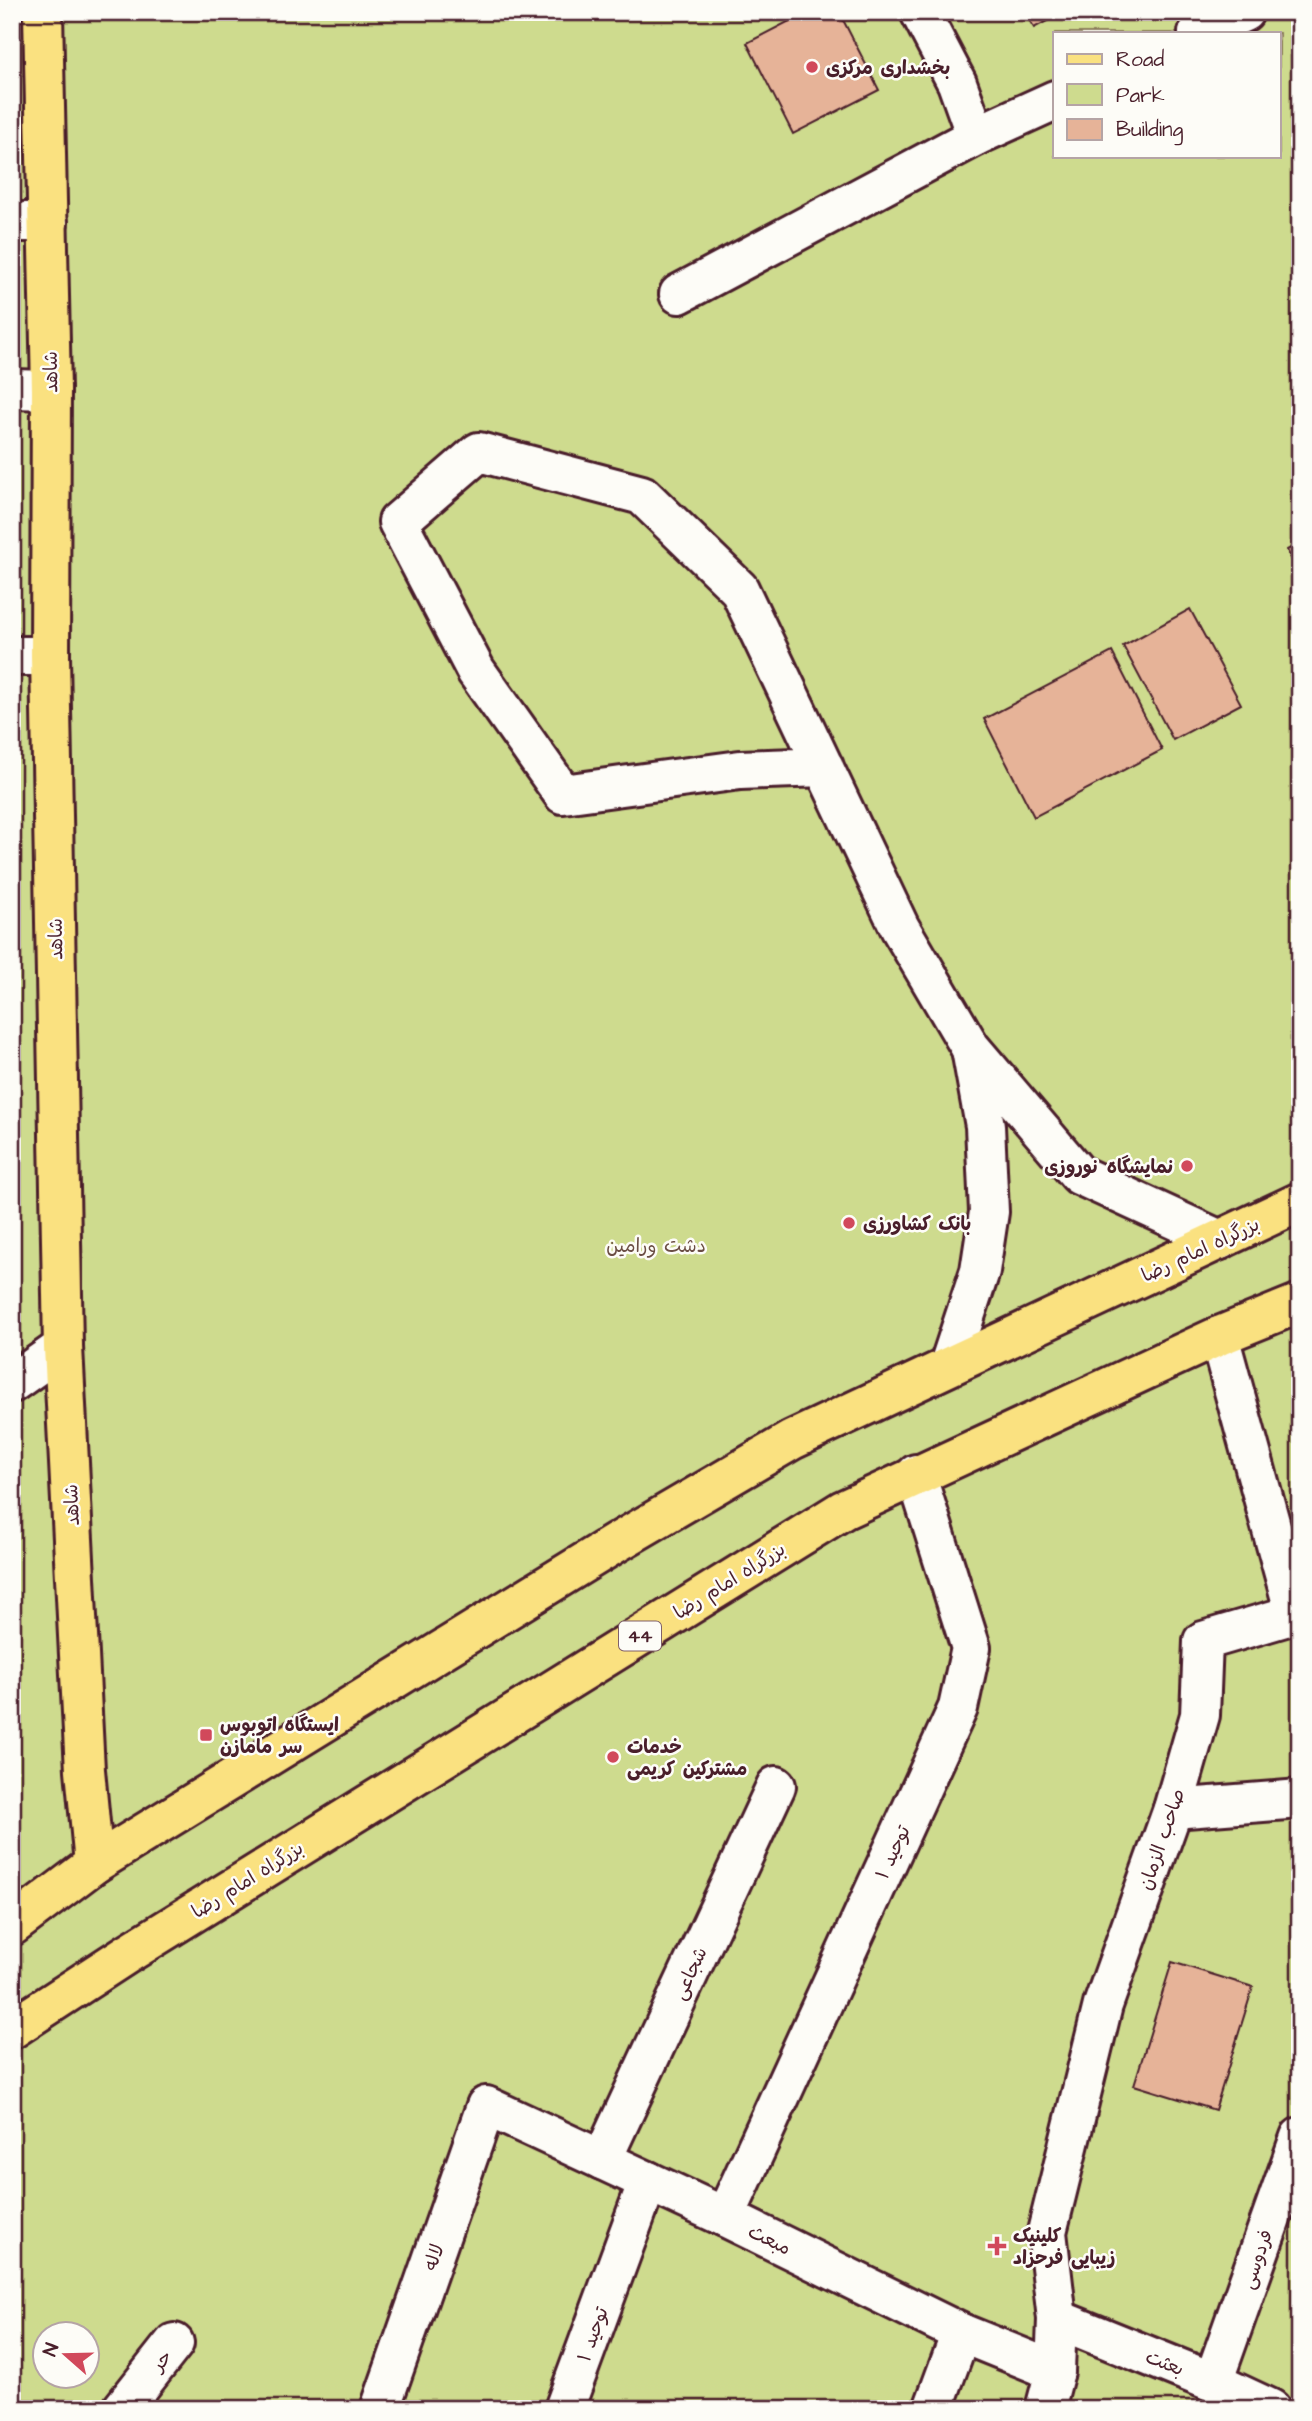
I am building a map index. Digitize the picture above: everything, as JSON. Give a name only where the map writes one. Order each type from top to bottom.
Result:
[{"type":"main road","name":"شاهد","points":[[43,12],[30,222],[51,390],[50,656],[63,1347],[85,1770],[94,1864]]},
{"type":"main road","name":"بزرگراه امام رضا","points":[[12,1926],[94,1864],[617,1543],[780,1447],[949,1365],[1300,1202]]},
{"type":"main road","name":"بزرگراه امام رضا","points":[[12,2029],[150,1939],[842,1510],[1219,1336],[1300,1303]]},
{"type":"street","points":[[920,12],[957,83],[976,136]]},
{"type":"street","points":[[1201,32],[1244,12]]},
{"type":"street","points":[[680,294],[976,136],[1053,101]]},
{"type":"street","points":[[12,389],[51,390]]},
{"type":"street","points":[[824,767],[740,770],[563,794],[476,671],[398,522],[479,452],[642,495],[739,589],[824,767],[900,928],[970,1046],[1079,1174],[1220,1240]]},
{"type":"street","points":[[12,656],[50,656]]},
{"type":"street","points":[[949,1365],[980,1271],[989,1212],[985,1126],[970,1046]]},
{"type":"street","name":"صاحب الزمان","points":[[1045,2409],[1055,2371],[1057,2319],[1047,2232],[1103,2005],[1173,1809],[1200,1715],[1203,1641],[1294,1614],[1219,1336]]},
{"type":"street","points":[[12,1383],[63,1347]]},
{"type":"street","name":"توحید ۱","points":[[725,2217],[958,1708],[971,1648],[916,1475]]},
{"type":"street","name":"شجاعی","points":[[602,2160],[776,1786]]},
{"type":"street","points":[[1173,1809],[1300,1798]]},
{"type":"street","name":"مبعث","points":[[486,2106],[725,2217],[961,2333],[1055,2371]]},
{"type":"street","name":"لاله","points":[[380,2409],[486,2106]]},
{"type":"street","name":"فردوسی","points":[[1213,2382],[1300,2137]]},
{"type":"street","name":"توحید ۱","points":[[565,2409],[648,2181]]},
{"type":"street","name":"بعثت","points":[[1057,2319],[1213,2382],[1271,2409]]},
{"type":"street","points":[[933,2409],[961,2333]]},
{"type":"street","name":"حر","points":[[122,2409],[174,2343]]},
{"type":"green space","name":"دشت ورامین","points":[[12,12],[1300,12],[1300,2409],[12,2409]]},
{"type":"building","points":[[807,12],[839,12],[879,90],[793,134],[747,43]]},
{"type":"building","points":[[1024,12],[1064,12],[1034,28]]},
{"type":"building","points":[[1300,543],[1300,577],[1287,550]]},
{"type":"building","points":[[1190,609],[1241,704],[1173,740],[1123,646]]},
{"type":"building","points":[[1112,652],[1162,750],[1034,817],[984,719]]},
{"type":"building","points":[[1172,1962],[1253,1987],[1215,2110],[1134,2085]]},
{"type":"place","name":"بخشداری مرکزی","points":[[812,67]]},
{"type":"place","name":"نمایشگاه نوروزی","points":[[1187,1166]]},
{"type":"place","name":"بانک کشاورزی","points":[[849,1223]]},
{"type":"place","name":"ایستگاه اتوبوس سر مامازن","points":[[206,1735]]},
{"type":"place","name":"خدمات مشترکین کریمی","points":[[613,1757]]},
{"type":"place","name":"کلینیک زیبایی فرحزاد","points":[[997,2246]]}]
